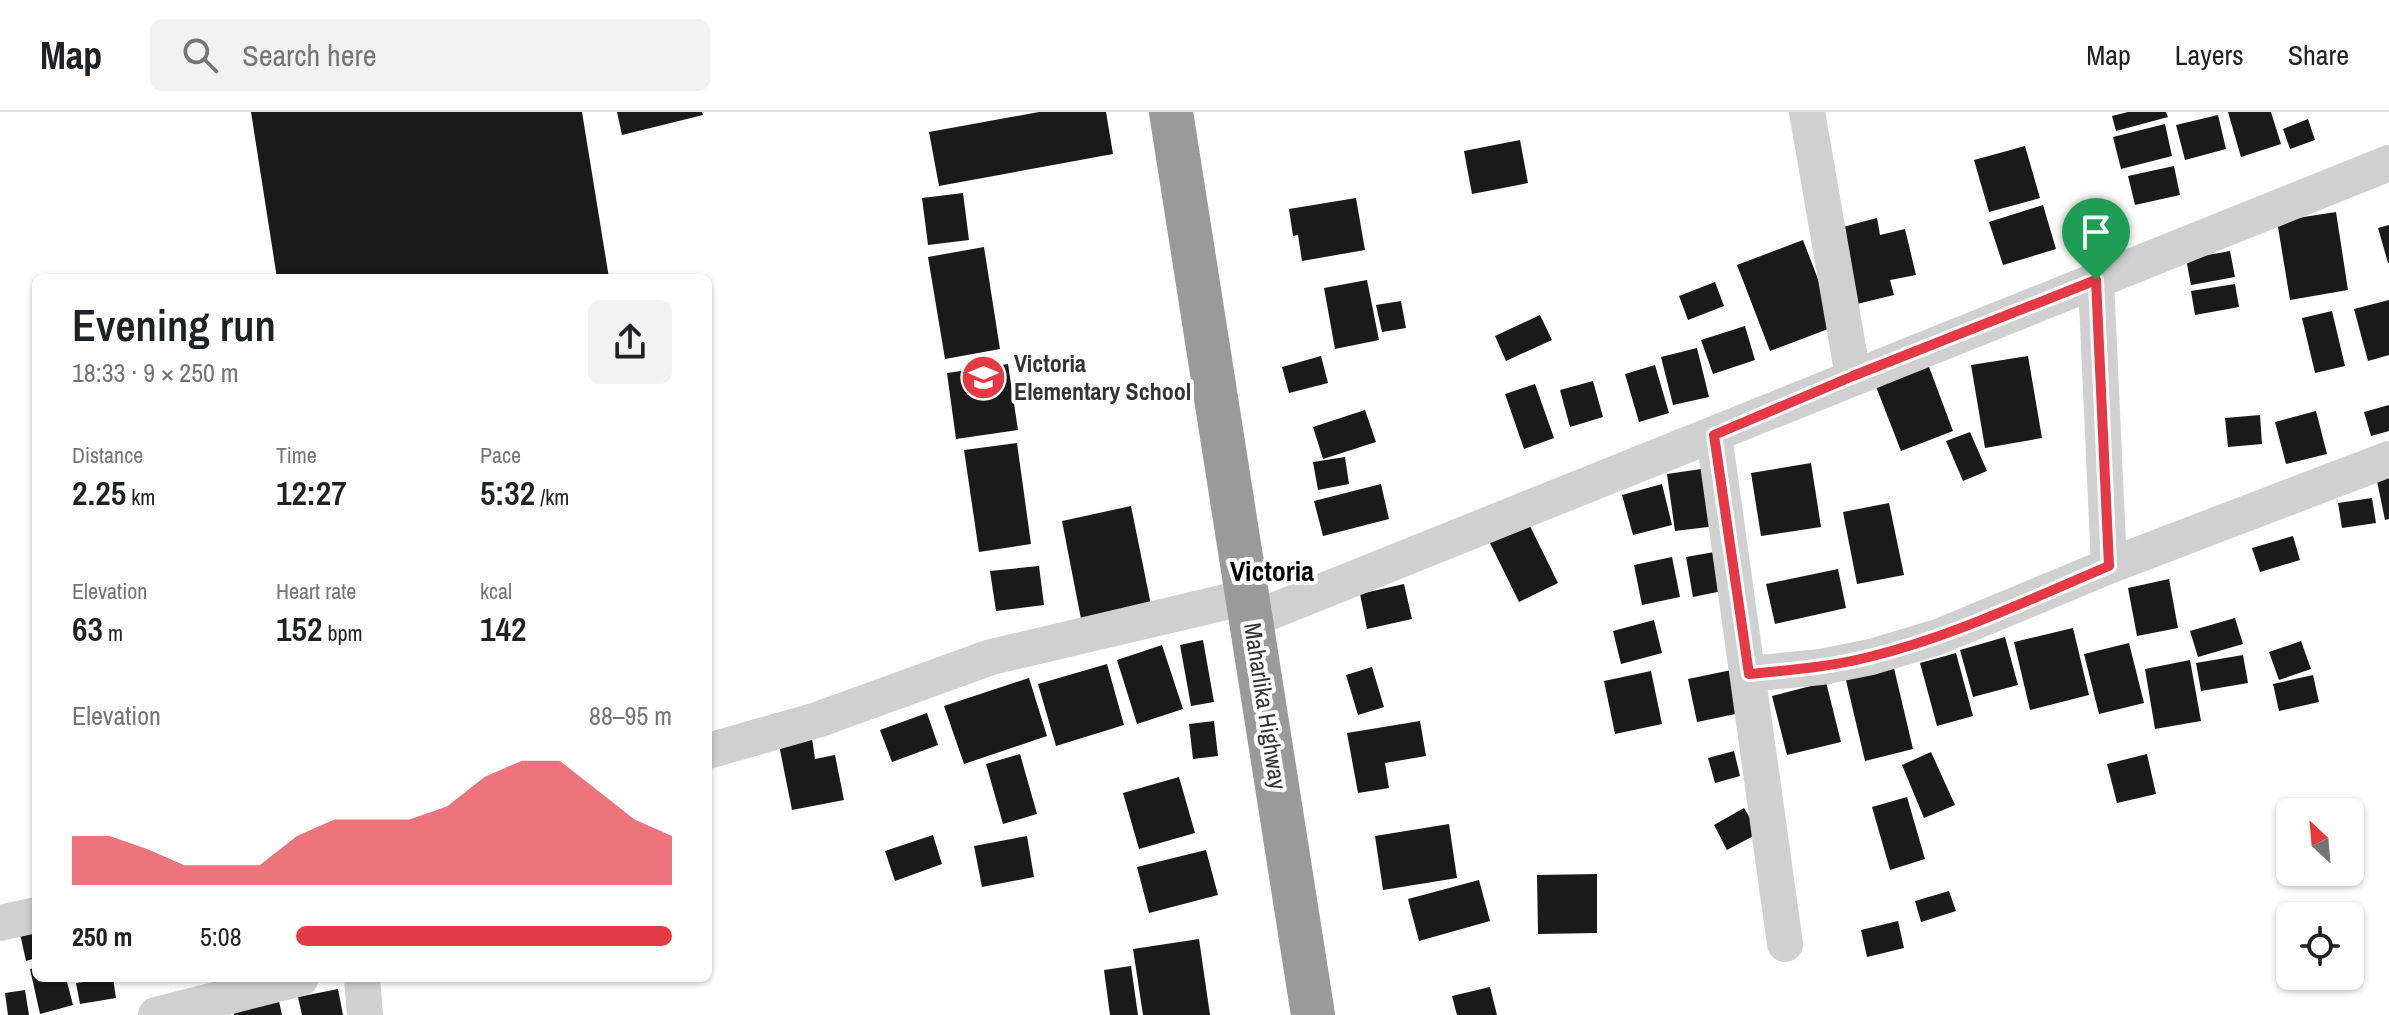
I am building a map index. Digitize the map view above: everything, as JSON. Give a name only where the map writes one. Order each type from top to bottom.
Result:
[{"type":"highway","name":"Maharlika Highway","points":[[1171,112],[1313,1015]]},
{"type":"street","points":[[1807,112],[1853,376]]},
{"type":"street","points":[[712,750],[817,720],[991,657],[1250,608],[1714,435],[1853,376],[2389,163]]},
{"type":"street","points":[[2096,280],[2109,566]]},
{"type":"street","points":[[1714,435],[1785,944]]},
{"type":"street","points":[[1749,674],[1821,667],[1871,657],[1938,637],[2109,566],[2389,459]]},
{"type":"street","points":[[0,923],[32,916]]},
{"type":"street","points":[[156,1015],[285,982]]},
{"type":"street","points":[[362,982],[365,1015]]},
{"type":"building","points":[[251,112],[582,112],[608,274],[276,274]]},
{"type":"building","points":[[617,112],[702,112],[703,115],[622,135]]},
{"type":"building","points":[[1039,112],[1106,112],[1113,154],[939,186],[929,132]]},
{"type":"building","points":[[2128,112],[2166,112],[2168,117],[2116,131],[2112,116]]},
{"type":"building","points":[[2228,112],[2271,112],[2281,144],[2241,157]]},
{"type":"building","points":[[2218,115],[2226,149],[2185,160],[2176,125]]},
{"type":"building","points":[[2308,119],[2315,140],[2290,149],[2283,129]]},
{"type":"building","points":[[2165,124],[2172,156],[2121,169],[2113,137]]},
{"type":"building","points":[[1520,140],[1528,183],[1472,194],[1464,151]]},
{"type":"building","points":[[2025,146],[2040,198],[1989,212],[1974,160]]},
{"type":"building","points":[[2174,166],[2180,195],[2135,205],[2128,176]]},
{"type":"building","points":[[963,193],[969,240],[928,245],[922,198]]},
{"type":"building","points":[[1356,198],[1365,250],[1302,261],[1298,235],[1293,236],[1289,209]]},
{"type":"building","points":[[2043,205],[2056,249],[2003,265],[1989,222]]},
{"type":"building","points":[[2336,212],[2348,290],[2290,300],[2277,221]]},
{"type":"building","points":[[1877,218],[1880,235],[1905,229],[1916,275],[1890,280],[1894,295],[1857,304],[1839,228]]},
{"type":"building","points":[[2389,225],[2389,263],[2388,263],[2378,228]]},
{"type":"building","points":[[1803,240],[1836,326],[1770,351],[1737,265]]},
{"type":"building","points":[[984,247],[1000,349],[945,359],[928,257]]},
{"type":"building","points":[[2230,251],[2235,277],[2191,285],[2186,259]]},
{"type":"building","points":[[1367,280],[1379,340],[1335,349],[1324,288]]},
{"type":"building","points":[[1715,282],[1724,306],[1688,320],[1679,296]]},
{"type":"building","points":[[2235,284],[2239,307],[2195,315],[2191,291]]},
{"type":"building","points":[[2389,300],[2389,355],[2368,361],[2354,309]]},
{"type":"building","points":[[1401,301],[1406,328],[1382,332],[1376,305]]},
{"type":"building","points":[[2332,311],[2345,366],[2315,373],[2302,318]]},
{"type":"building","points":[[1540,315],[1552,340],[1506,361],[1495,336]]},
{"type":"building","points":[[1745,326],[1755,360],[1713,374],[1701,340]]},
{"type":"building","points":[[1697,348],[1709,397],[1673,405],[1661,357]]},
{"type":"building","points":[[1321,356],[1328,383],[1289,393],[1282,367]]},
{"type":"building","points":[[2028,356],[2042,438],[1985,448],[1971,365]]},
{"type":"building","points":[[1008,364],[1018,430],[956,439],[947,373]]},
{"type":"building","points":[[1928,364],[1953,431],[1901,451],[1875,384]]},
{"type":"building","points":[[1655,365],[1669,413],[1639,422],[1625,374]]},
{"type":"building","points":[[1593,381],[1603,417],[1570,427],[1560,390]]},
{"type":"building","points":[[1535,384],[1554,438],[1524,449],[1505,394]]},
{"type":"building","points":[[2389,405],[2389,431],[2371,436],[2364,412]]},
{"type":"building","points":[[1365,410],[1376,442],[1323,459],[1313,427]]},
{"type":"building","points":[[2316,411],[2327,454],[2286,464],[2275,422]]},
{"type":"building","points":[[2260,415],[2262,444],[2228,447],[2225,418]]},
{"type":"building","points":[[1970,432],[1987,471],[1963,481],[1946,441]]},
{"type":"building","points":[[1017,443],[1031,544],[979,552],[964,450]]},
{"type":"building","points":[[1345,457],[1349,484],[1318,490],[1313,462]]},
{"type":"building","points":[[1811,463],[1821,527],[1761,536],[1751,473]]},
{"type":"building","points":[[1708,468],[1716,526],[1675,531],[1667,474]]},
{"type":"building","points":[[2389,478],[2389,519],[2385,520],[2377,481]]},
{"type":"building","points":[[1381,484],[1389,519],[1323,536],[1314,501]]},
{"type":"building","points":[[1662,484],[1672,525],[1633,535],[1622,495]]},
{"type":"building","points":[[2372,498],[2376,523],[2342,528],[2338,503]]},
{"type":"building","points":[[1889,503],[1904,575],[1857,584],[1843,512]]},
{"type":"building","points":[[1131,506],[1151,605],[1081,619],[1062,521]]},
{"type":"building","points":[[1528,522],[1558,583],[1519,602],[1489,541]]},
{"type":"building","points":[[2293,536],[2300,560],[2260,572],[2252,548]]},
{"type":"building","points":[[1720,551],[1727,590],[1693,597],[1686,557]]},
{"type":"building","points":[[1672,557],[1680,597],[1642,605],[1634,565]]},
{"type":"building","points":[[1039,566],[1044,605],[996,611],[990,571]]},
{"type":"building","points":[[1838,569],[1846,608],[1775,624],[1766,584]]},
{"type":"building","points":[[2169,579],[2178,628],[2137,636],[2128,588]]},
{"type":"building","points":[[1404,584],[1412,619],[1367,629],[1360,594]]},
{"type":"building","points":[[2235,618],[2243,644],[2198,657],[2190,631]]},
{"type":"building","points":[[1654,620],[1662,653],[1621,664],[1613,631]]},
{"type":"building","points":[[2073,628],[2089,695],[2030,710],[2014,642]]},
{"type":"building","points":[[2005,637],[2018,685],[1973,697],[1960,650]]},
{"type":"building","points":[[1203,640],[1214,702],[1191,706],[1180,645]]},
{"type":"building","points":[[2301,641],[2311,669],[2279,680],[2269,652]]},
{"type":"building","points":[[2129,643],[2144,703],[2099,714],[2084,654]]},
{"type":"building","points":[[1162,645],[1183,709],[1137,724],[1117,660]]},
{"type":"building","points":[[1956,653],[1973,716],[1937,726],[1920,663]]},
{"type":"building","points":[[2243,655],[2248,683],[2201,691],[2196,663]]},
{"type":"building","points":[[2190,660],[2201,721],[2155,729],[2145,669]]},
{"type":"building","points":[[1107,664],[1124,725],[1056,746],[1038,684]]},
{"type":"building","points":[[1893,664],[1913,749],[1865,761],[1845,676]]},
{"type":"building","points":[[1372,667],[1384,707],[1358,715],[1346,675]]},
{"type":"building","points":[[1741,668],[1750,711],[1697,722],[1688,679]]},
{"type":"building","points":[[1651,671],[1662,724],[1615,734],[1604,681]]},
{"type":"building","points":[[2313,675],[2319,702],[2279,711],[2273,684]]},
{"type":"building","points":[[1029,678],[1047,736],[964,764],[944,706]]},
{"type":"building","points":[[1826,682],[1841,742],[1787,755],[1772,696]]},
{"type":"building","points":[[927,713],[938,745],[892,762],[880,730]]},
{"type":"building","points":[[1214,721],[1218,756],[1193,759],[1189,724]]},
{"type":"building","points":[[1420,721],[1426,756],[1385,763],[1389,788],[1358,793],[1347,733]]},
{"type":"building","points":[[812,738],[815,759],[835,755],[844,800],[792,810],[779,745]]},
{"type":"building","points":[[1734,751],[1740,776],[1715,783],[1708,758]]},
{"type":"building","points":[[1931,752],[1955,805],[1924,818],[1902,765]]},
{"type":"building","points":[[1020,754],[1037,814],[1003,824],[986,764]]},
{"type":"building","points":[[2147,754],[2156,794],[2117,803],[2107,764]]},
{"type":"building","points":[[1179,777],[1195,833],[1139,849],[1123,793]]},
{"type":"building","points":[[1907,797],[1925,859],[1890,870],[1872,807]]},
{"type":"building","points":[[1744,808],[1759,833],[1727,850],[1714,825]]},
{"type":"building","points":[[1449,824],[1457,878],[1383,890],[1375,836]]},
{"type":"building","points":[[933,835],[942,864],[895,881],[885,851]]},
{"type":"building","points":[[1027,836],[1034,877],[982,887],[974,846]]},
{"type":"building","points":[[1206,850],[1218,895],[1149,913],[1137,867]]},
{"type":"building","points":[[1597,874],[1597,933],[1538,934],[1537,875]]},
{"type":"building","points":[[1479,880],[1490,921],[1419,941],[1408,899]]},
{"type":"building","points":[[1949,891],[1956,911],[1921,922],[1915,901]]},
{"type":"building","points":[[1898,921],[1904,948],[1867,957],[1861,930]]},
{"type":"building","points":[[32,926],[32,959],[26,961],[19,929]]},
{"type":"building","points":[[1199,939],[1210,1015],[1143,1015],[1133,949]]},
{"type":"building","points":[[1131,966],[1138,1015],[1110,1015],[1104,970]]},
{"type":"building","points":[[33,982],[67,982],[73,1005],[40,1014]]},
{"type":"building","points":[[114,982],[116,998],[80,1004],[76,983]]},
{"type":"building","points":[[1490,987],[1497,1015],[1457,1015],[1452,996]]},
{"type":"building","points":[[338,989],[343,1015],[302,1015],[298,997]]},
{"type":"building","points":[[25,990],[29,1015],[8,1015],[5,993]]},
{"type":"building","points":[[277,992],[282,1015],[234,1015],[231,1003]]},
{"type":"place","name":"Victoria Elementary School","points":[[983,377]]},
{"type":"district","name":"Victoria","points":[[1272,571]]},
{"type":"route","points":[[2096,280],[2109,566],[1938,637],[1871,657],[1821,667],[1749,674],[1714,435],[1853,376],[2096,280]]}]
